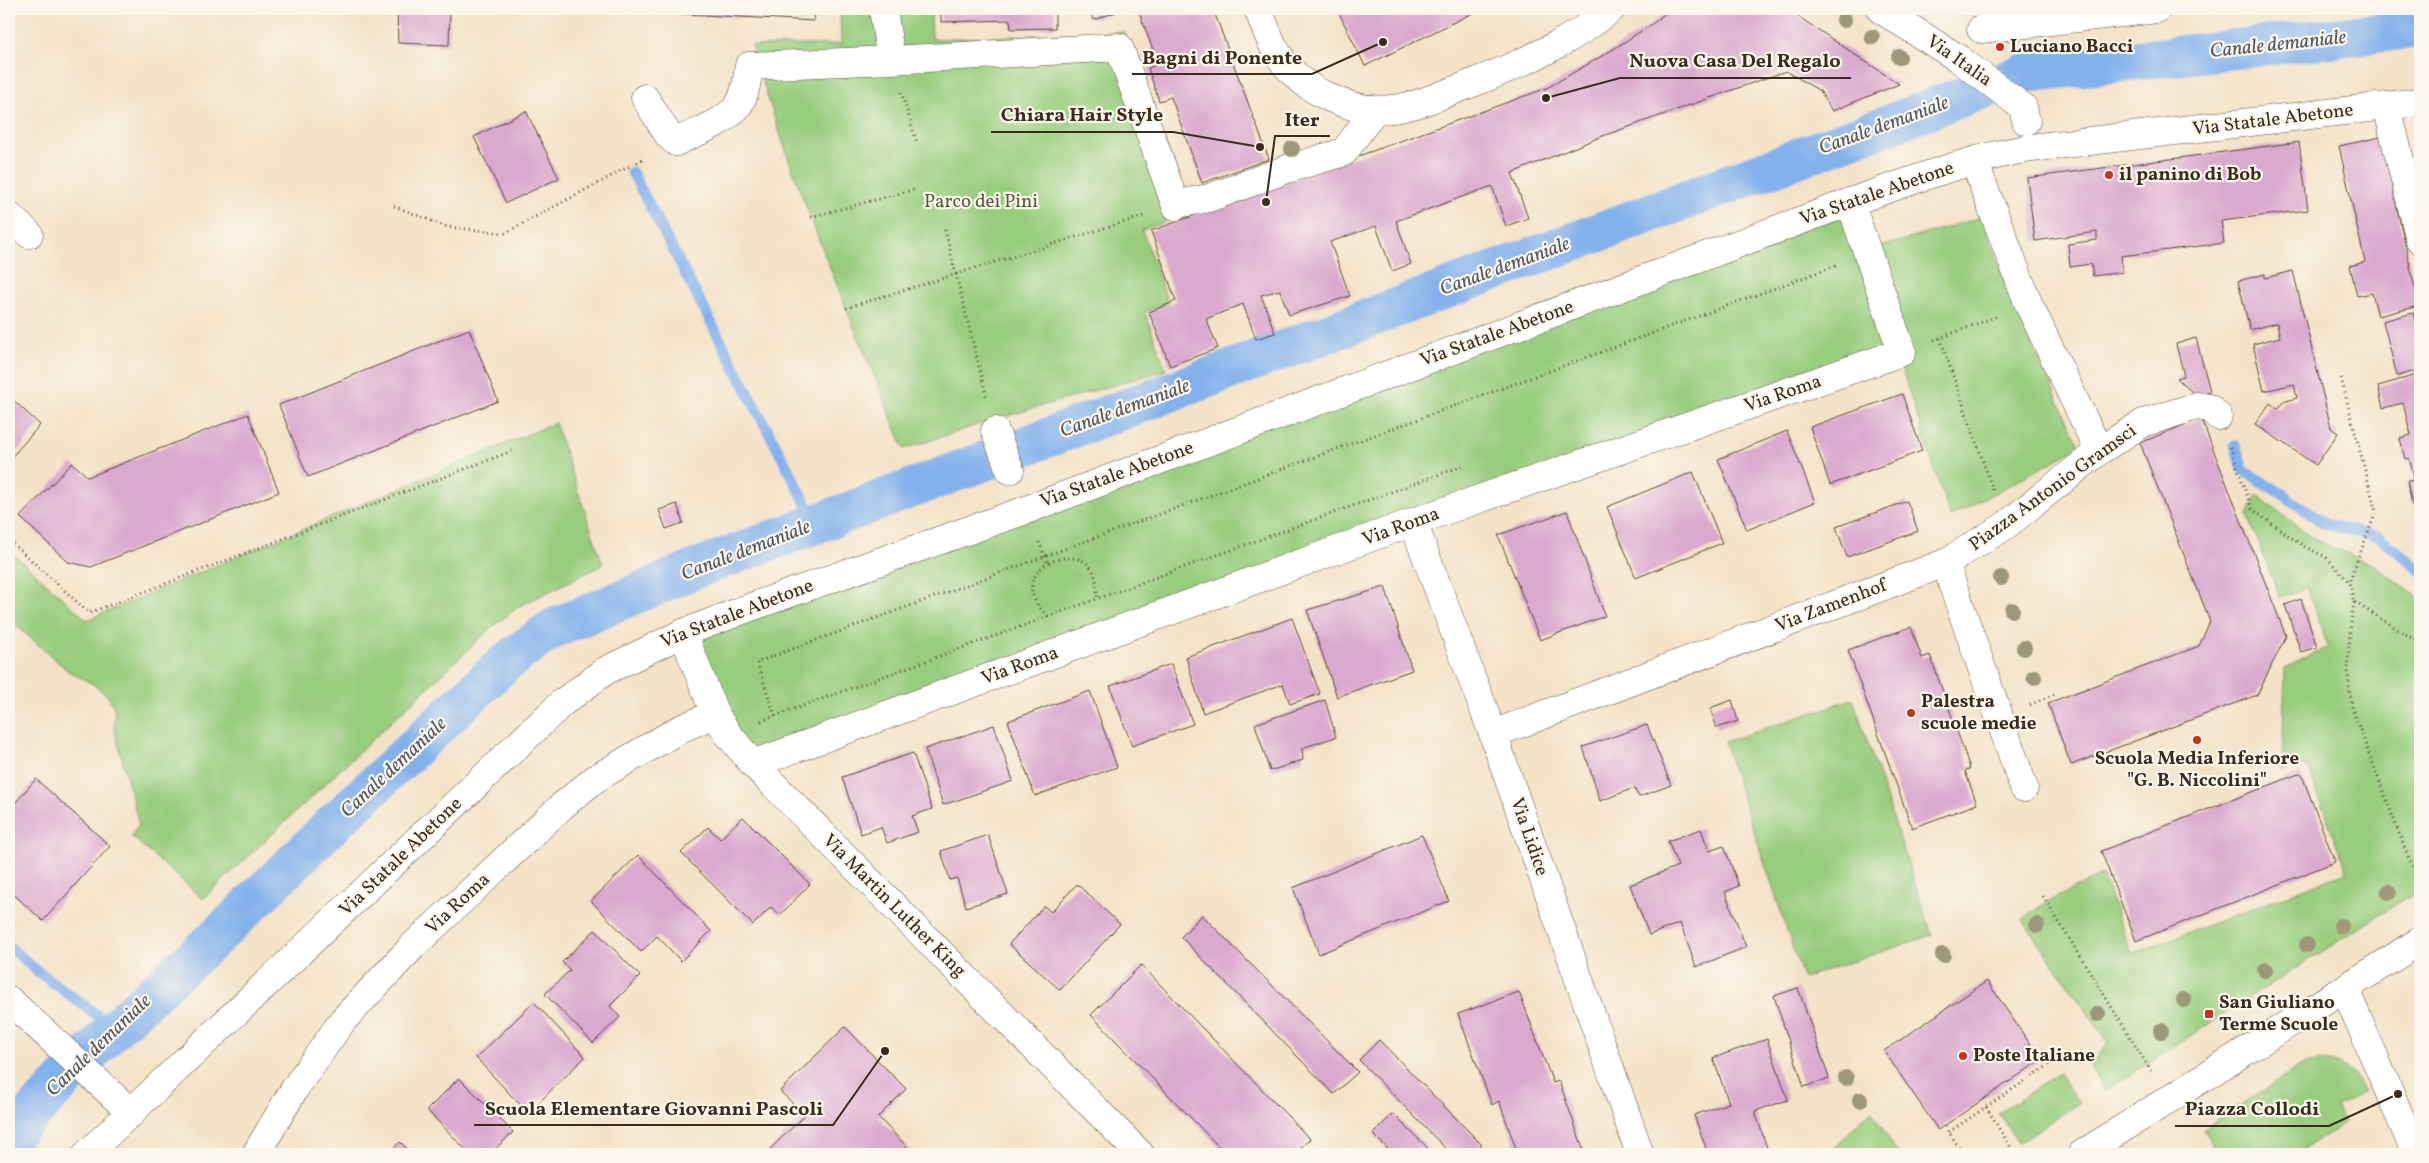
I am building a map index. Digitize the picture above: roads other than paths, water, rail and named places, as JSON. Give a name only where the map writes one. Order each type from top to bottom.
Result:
[{"type":"street","points":[[883,9],[891,60]]},
{"type":"street","points":[[1258,9],[1277,53],[1292,73],[1312,89],[1332,99],[1374,111],[1419,104],[1503,71],[1583,30],[1611,9]]},
{"type":"street","name":"Via Italia","points":[[1880,9],[1962,62],[2025,114]]},
{"type":"street","points":[[1980,29],[2158,9]]},
{"type":"street","points":[[645,98],[669,136],[676,142],[719,122],[738,106],[745,88],[749,66],[1119,47],[1182,204],[1209,198],[1287,169],[1344,152],[1374,111]]},
{"type":"street","name":"Via Statale Abetone","points":[[87,1154],[123,1104],[562,703],[605,671],[683,633],[759,604],[1026,510],[1850,202],[1974,161],[2004,152],[2031,148],[2420,102]]},
{"type":"street","points":[[2387,107],[2420,240]]},
{"type":"street","points":[[1974,161],[2029,305],[2098,451]]},
{"type":"street","name":"Via Roma","points":[[752,764],[1413,522],[1902,352],[1850,202]]},
{"type":"street","points":[[9,216],[29,234]]},
{"type":"street","name":"Piazza Antonio Gramsci","points":[[1945,563],[2005,526],[2098,451],[2143,422],[2197,406],[2209,408],[2218,416]]},
{"type":"street","points":[[996,431],[1010,470]]},
{"type":"street","name":"Via Lidice","points":[[1413,522],[1493,734],[1640,1154]]},
{"type":"street","points":[[1945,563],[2024,788]]},
{"type":"street","name":"Via Zamenhof","points":[[1493,734],[1945,563]]},
{"type":"street","name":"Via Martin Luther King","points":[[683,633],[715,714],[752,764],[1140,1154]]},
{"type":"street","name":"Via Roma","points":[[256,1154],[295,1088],[344,1020],[413,946],[562,806],[595,779],[680,729],[715,714]]},
{"type":"street","points":[[2082,1154],[2420,941]]},
{"type":"street","points":[[2345,989],[2416,1154]]},
{"type":"street","points":[[9,1000],[123,1104]]},
{"type":"waterway","name":"Canale demaniale","points":[[9,1137],[115,1028],[226,928],[334,823],[506,662],[552,629],[698,568],[2026,73],[2420,28]]},
{"type":"waterway","points":[[632,172],[817,524]]},
{"type":"waterway","points":[[2235,445],[2244,471],[2281,493],[2325,524],[2379,537],[2420,570]]},
{"type":"waterway","points":[[9,946],[37,971],[115,1028]]},
{"type":"place","name":"Bagni di Ponente","points":[[1383,42]]},
{"type":"place","name":"Luciano Bacci","points":[[2000,47]]},
{"type":"place","name":"Nuova Casa Del Regalo","points":[[1546,98]]},
{"type":"place","name":"Chiara Hair Style","points":[[1260,147]]},
{"type":"place","name":"il panino di Bob","points":[[2109,175]]},
{"type":"place","name":"Iter","points":[[1266,202]]},
{"type":"place","name":"Palestra scuole medie","points":[[1911,713]]},
{"type":"place","name":"Scuola Media Inferiore \"G. B. Niccolini\"","points":[[2197,740]]},
{"type":"place","name":"San Giuliano Terme Scuole","points":[[2209,1014]]},
{"type":"place","name":"Scuola Elementare Giovanni Pascoli","points":[[885,1051]]},
{"type":"place","name":"Poste Italiane","points":[[1963,1056]]},
{"type":"place","name":"Piazza Collodi","points":[[2398,1094]]},
{"type":"park label","name":"Parco dei Pini","points":[[981,202]]}]
